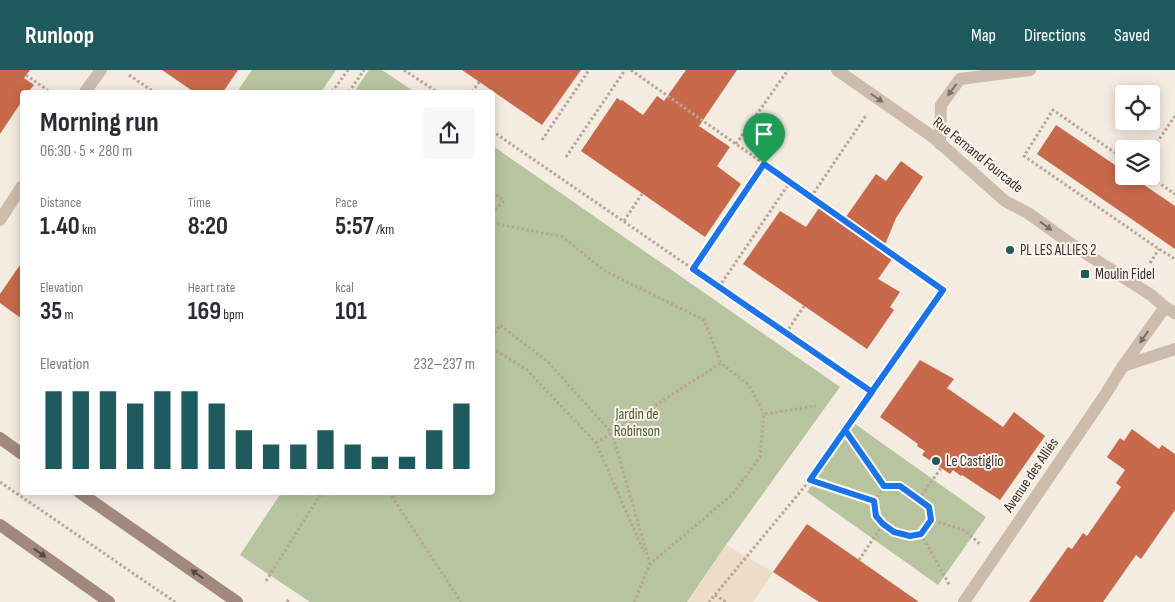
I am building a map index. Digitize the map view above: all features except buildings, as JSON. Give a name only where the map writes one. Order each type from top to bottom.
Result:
[{"type":"main road","points":[[0,438],[20,453]]},
{"type":"main road","points":[[83,495],[237,602]]},
{"type":"main road","points":[[0,525],[109,602]]},
{"type":"street","points":[[86,90],[101,70]]},
{"type":"street","name":"Rue Fernand Fourcade","points":[[837,70],[933,138],[1005,201],[1028,213],[1170,310]]},
{"type":"street","points":[[940,144],[941,106],[960,79],[1030,70]]},
{"type":"street","points":[[0,220],[20,189]]},
{"type":"street","name":"Avenue des Alliés","points":[[964,602],[1123,366],[1170,310]]},
{"type":"street","points":[[1123,366],[1175,349]]},
{"type":"path","points":[[333,90],[348,70]]},
{"type":"path","points":[[350,90],[364,70]]},
{"type":"path","points":[[404,70],[434,90]]},
{"type":"path","points":[[542,140],[589,70]]},
{"type":"path","points":[[566,157],[625,70]]},
{"type":"path","points":[[631,70],[943,290],[810,480],[709,602]]},
{"type":"path","points":[[736,144],[788,70]]},
{"type":"path","points":[[26,75],[47,90]]},
{"type":"path","points":[[128,75],[151,90]]},
{"type":"path","points":[[473,90],[480,81]]},
{"type":"path","points":[[811,196],[871,109]]},
{"type":"path","points":[[1115,153],[1053,110],[1024,156],[1175,259]]},
{"type":"path","points":[[1159,140],[1175,116]]},
{"type":"path","points":[[495,133],[872,392]]},
{"type":"path","points":[[693,269],[764,164]]},
{"type":"path","points":[[719,287],[790,182]]},
{"type":"path","points":[[1160,183],[1175,194]]},
{"type":"path","points":[[495,194],[504,201],[495,210]]},
{"type":"path","points":[[624,221],[642,194]]},
{"type":"path","points":[[495,224],[563,237],[605,271],[704,320],[721,363],[748,385],[764,414],[760,457],[733,494],[650,564],[634,602]]},
{"type":"path","points":[[1150,263],[1159,249]]},
{"type":"path","points":[[786,333],[804,306]]},
{"type":"path","points":[[495,332],[500,325],[547,361],[612,433],[650,564]]},
{"type":"path","points":[[495,350],[527,370],[596,443],[650,564]]},
{"type":"path","points":[[596,443],[721,363]]},
{"type":"path","points":[[764,414],[816,406]]},
{"type":"path","points":[[845,430],[884,486]]},
{"type":"path","points":[[919,499],[941,468]]},
{"type":"path","points":[[810,480],[874,501]]},
{"type":"path","points":[[0,482],[175,602]]},
{"type":"path","points":[[884,486],[900,486],[929,507],[931,520],[921,534],[910,536],[894,532],[876,516],[874,501],[884,486]]},
{"type":"path","points":[[266,582],[320,495]]},
{"type":"path","points":[[391,495],[461,602]]},
{"type":"path","points":[[931,520],[964,530],[995,557]]},
{"type":"path","points":[[859,560],[883,524]]},
{"type":"path","points":[[921,534],[950,586]]},
{"type":"path","points":[[715,595],[726,602]]},
{"type":"path","points":[[287,602],[290,598]]},
{"type":"green space","points":[[252,70],[336,70],[322,90],[238,90]]},
{"type":"green space","points":[[369,70],[382,70],[412,90],[355,90]]},
{"type":"green space","name":"Jardin de Robinson","points":[[495,147],[840,387],[687,602],[310,602],[240,555],[280,495],[495,495]]},
{"type":"green space","points":[[855,424],[986,517],[938,585],[807,492]]},
{"type":"shaded area","points":[[726,545],[773,572],[753,602],[688,602]]},
{"type":"place","name":"PL LES ALLIES 2","points":[[1010,250]]},
{"type":"place","name":"Moulin Fidel","points":[[1085,274]]},
{"type":"place","name":"Le Castiglio","points":[[936,461]]},
{"type":"route","points":[[764,164],[693,269],[872,392],[845,430],[884,486],[900,486],[929,507],[931,520],[921,534],[910,536],[894,532],[876,516],[874,501],[810,480],[845,430],[943,290],[764,164]]}]
